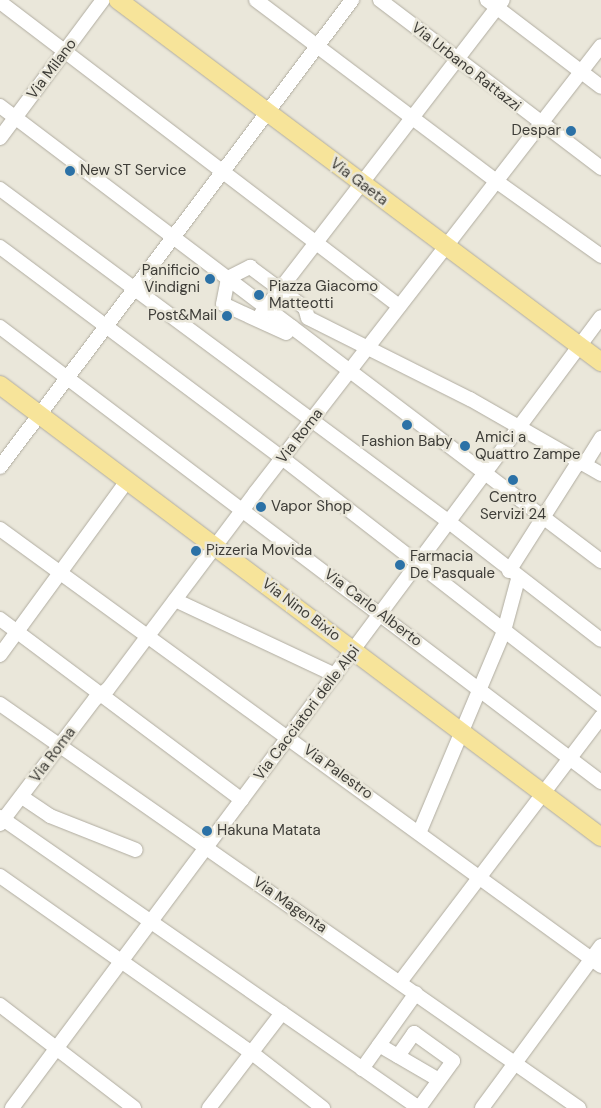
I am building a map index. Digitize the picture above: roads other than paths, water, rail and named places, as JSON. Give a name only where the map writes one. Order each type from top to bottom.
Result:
[{"type":"main road","name":"Via Gaeta","points":[[118,0],[601,362]]},
{"type":"main road","name":"Via Nino Bixio","points":[[0,385],[355,650],[601,837]]},
{"type":"street","name":"Via Milano","points":[[0,138],[103,0]]},
{"type":"street","points":[[256,0],[496,181],[601,256]]},
{"type":"street","points":[[0,467],[68,378],[133,288],[352,0]]},
{"type":"street","name":"Via Urbano Rattazzi","points":[[380,0],[540,124],[601,168]]},
{"type":"street","points":[[0,2],[399,306]]},
{"type":"street","points":[[257,318],[316,244],[496,3],[601,87]]},
{"type":"street","name":"Via Roma","points":[[1,820],[22,797],[216,548],[282,458],[601,46]]},
{"type":"street","points":[[0,106],[601,561]]},
{"type":"street","points":[[0,189],[450,522],[514,575],[601,640]]},
{"type":"street","points":[[0,247],[282,458],[601,705]]},
{"type":"street","points":[[225,276],[250,268],[282,286],[305,308],[308,318],[368,347],[519,427],[601,474]]},
{"type":"street","points":[[225,276],[223,304],[286,333],[296,330]]},
{"type":"street","name":"Via Cacciatori delle Alpi","points":[[12,1108],[120,959],[207,848],[601,317]]},
{"type":"street","name":"Via Carlo Alberto","points":[[0,327],[381,613],[601,782]]},
{"type":"street","points":[[420,831],[464,733],[480,688],[504,631],[514,575],[544,518],[576,466],[588,459],[601,438]]},
{"type":"street","points":[[0,655],[128,481]]},
{"type":"street","name":"Via Palestro","points":[[0,529],[420,831],[596,962]]},
{"type":"street","points":[[175,600],[335,675]]},
{"type":"street","points":[[0,619],[242,800]]},
{"type":"street","name":"Via Magenta","points":[[0,704],[579,1108]]},
{"type":"street","points":[[400,982],[601,716]]},
{"type":"street","points":[[22,797],[50,816],[136,850]]},
{"type":"street","points":[[1,820],[419,1108],[453,1061],[414,1033],[398,1056]]},
{"type":"street","points":[[0,876],[252,1053],[323,1108]]},
{"type":"street","points":[[482,1108],[515,1062],[596,962],[601,946]]},
{"type":"street","points":[[362,1069],[416,993]]},
{"type":"street","points":[[0,1005],[134,1108]]},
{"type":"street","points":[[209,1108],[282,1013]]},
{"type":"street","points":[[379,1045],[439,1080]]},
{"type":"place","name":"Despar","points":[[571,131]]},
{"type":"place","name":"New ST Service","points":[[70,171]]},
{"type":"place","name":"Panificio Vindigni","points":[[210,279]]},
{"type":"place","name":"Piazza Giacomo Matteotti","points":[[259,295]]},
{"type":"place","name":"Post&Mail","points":[[227,316]]},
{"type":"place","name":"Fashion Baby","points":[[407,425]]},
{"type":"place","name":"Amici a Quattro Zampe","points":[[465,446]]},
{"type":"place","name":"Centro Servizi 24","points":[[513,480]]},
{"type":"place","name":"Vapor Shop","points":[[261,507]]},
{"type":"place","name":"Pizzeria Movida","points":[[196,551]]},
{"type":"place","name":"Farmacia De Pasquale","points":[[400,565]]},
{"type":"place","name":"Hakuna Matata","points":[[207,831]]}]
